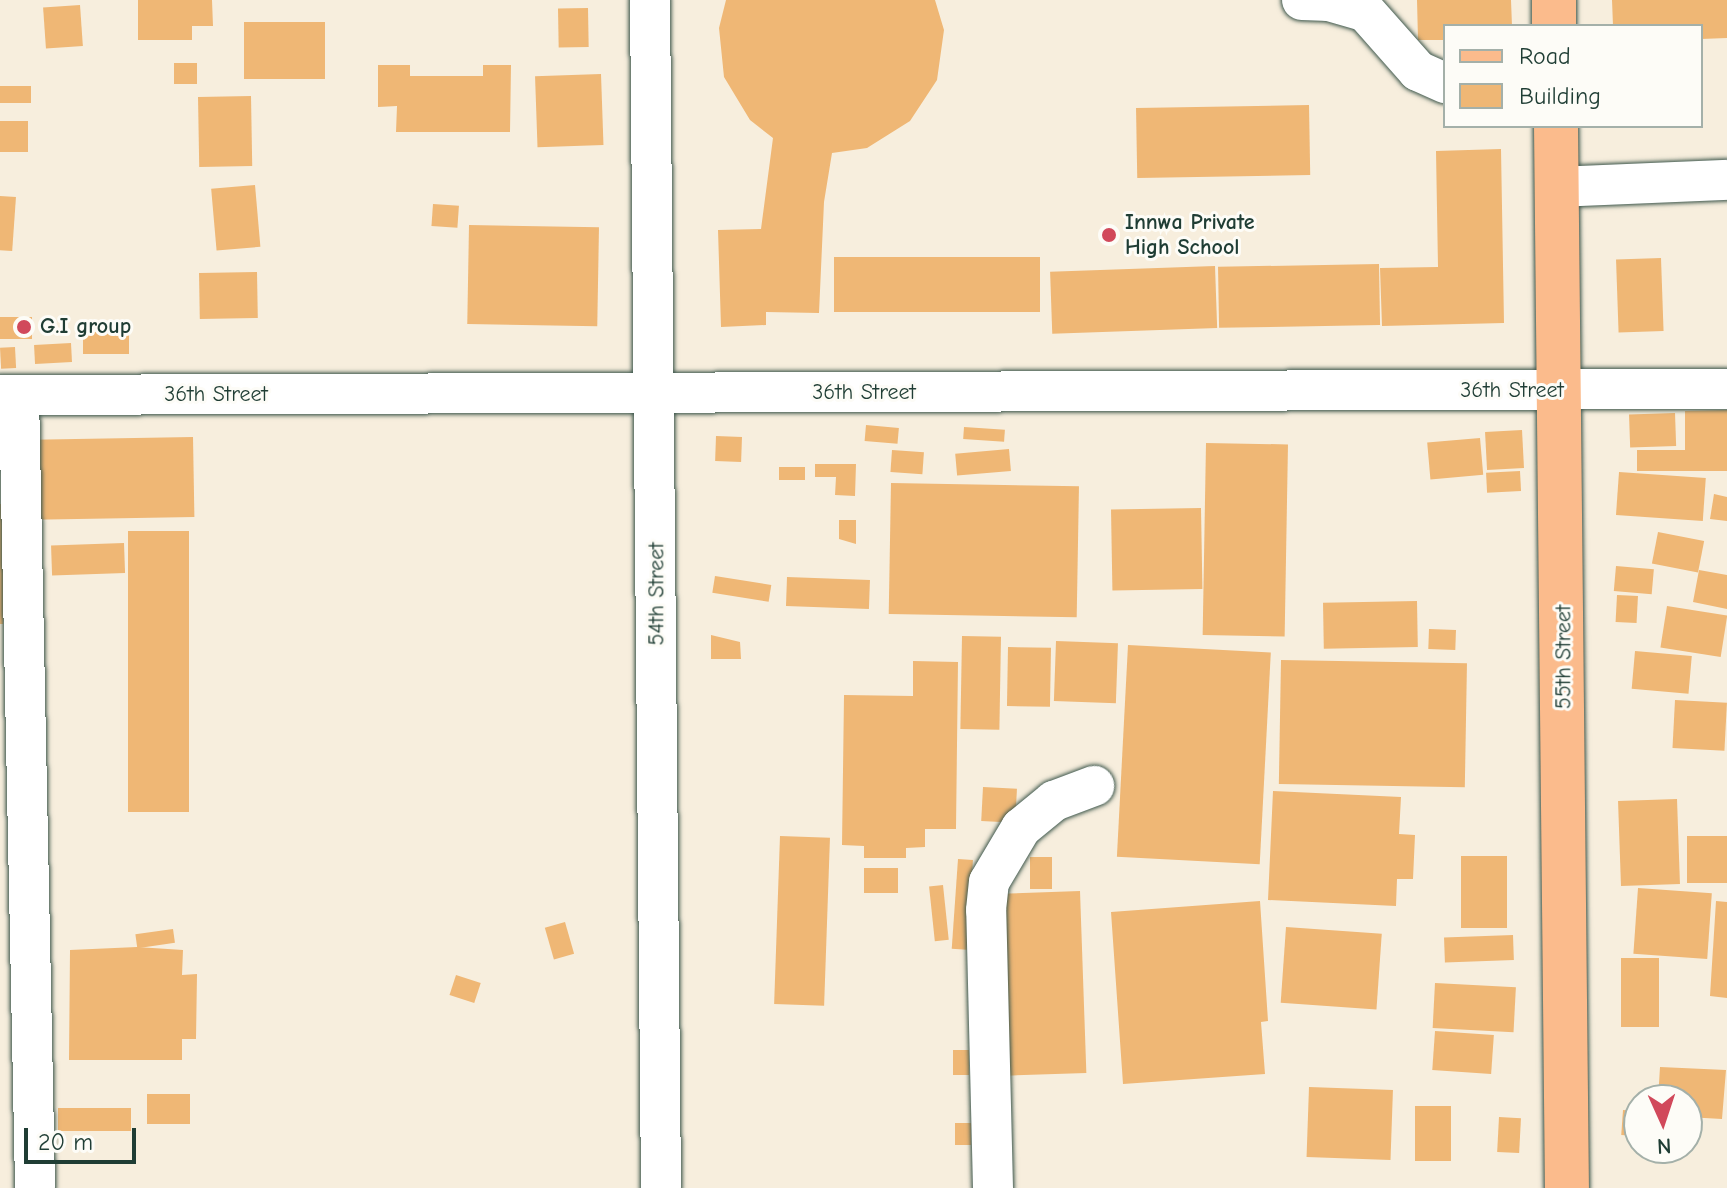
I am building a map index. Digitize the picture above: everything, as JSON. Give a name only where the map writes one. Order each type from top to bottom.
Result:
[{"type":"main road","points":[[1554,0],[1554,24]]},
{"type":"main road","name":"55th Street","points":[[1556,128],[1567,1188]]},
{"type":"street","name":"54th Street","points":[[650,0],[661,1188]]},
{"type":"street","points":[[1302,0],[1329,1],[1365,11],[1418,71],[1443,82]]},
{"type":"street","points":[[1558,187],[1727,180]]},
{"type":"street","name":"36th Street","points":[[9,395],[1727,389]]},
{"type":"street","points":[[9,395],[35,1188]]},
{"type":"street","points":[[993,1188],[989,882],[1021,828],[1054,801],[1094,786]]},
{"type":"building","points":[[138,0],[212,0],[213,26],[192,26],[192,40],[138,40]]},
{"type":"building","points":[[726,0],[935,0],[944,30],[937,80],[910,121],[867,148],[832,153],[824,202],[819,313],[766,312],[766,325],[721,327],[718,230],[761,229],[773,138],[750,120],[724,77],[719,28]]},
{"type":"building","points":[[1417,0],[1511,0],[1512,24],[1443,24],[1443,40],[1418,40]]},
{"type":"building","points":[[1612,0],[1727,0],[1727,38],[1703,39],[1703,24],[1613,24]]},
{"type":"building","points":[[80,5],[83,46],[46,48],[43,8]]},
{"type":"building","points":[[588,8],[589,47],[559,48],[558,9]]},
{"type":"building","points":[[244,22],[325,22],[325,79],[244,79]]},
{"type":"building","points":[[174,63],[197,63],[197,84],[174,84]]},
{"type":"building","points":[[378,65],[410,65],[410,76],[483,76],[483,65],[511,65],[510,132],[396,132],[397,106],[378,107]]},
{"type":"building","points":[[601,74],[603,145],[538,147],[535,76]]},
{"type":"building","points":[[0,86],[31,86],[31,103],[0,103]]},
{"type":"building","points":[[251,96],[252,166],[199,167],[198,97]]},
{"type":"building","points":[[1309,105],[1310,175],[1137,178],[1136,108]]},
{"type":"building","points":[[0,121],[28,121],[28,152],[0,152]]},
{"type":"building","points":[[1501,149],[1504,323],[1382,326],[1380,268],[1438,267],[1436,151]]},
{"type":"building","points":[[255,185],[260,247],[217,251],[211,189]]},
{"type":"building","points":[[0,196],[16,197],[12,251],[0,250]]},
{"type":"building","points":[[433,204],[459,206],[457,228],[431,226]]},
{"type":"building","points":[[469,225],[599,227],[597,326],[467,324]]},
{"type":"building","points":[[834,257],[1040,257],[1040,312],[834,312]]},
{"type":"building","points":[[1661,258],[1664,331],[1619,333],[1616,260]]},
{"type":"building","points":[[1379,264],[1380,325],[1219,328],[1218,267]]},
{"type":"building","points":[[1215,266],[1217,328],[1052,334],[1050,272]]},
{"type":"building","points":[[257,272],[258,318],[200,319],[199,273]]},
{"type":"building","points":[[0,317],[32,317],[32,339],[0,339]]},
{"type":"building","points":[[83,332],[129,332],[129,354],[83,354]]},
{"type":"building","points":[[71,343],[72,362],[35,364],[34,345]]},
{"type":"building","points":[[15,347],[16,368],[1,369],[0,348]]},
{"type":"building","points":[[1727,410],[1727,471],[1637,471],[1637,450],[1685,450],[1685,411]]},
{"type":"building","points":[[1675,413],[1676,446],[1630,448],[1629,415]]},
{"type":"building","points":[[866,425],[899,428],[897,444],[865,441]]},
{"type":"building","points":[[964,427],[1005,430],[1004,442],[963,439]]},
{"type":"building","points":[[1522,430],[1524,468],[1487,470],[1485,432]]},
{"type":"building","points":[[716,436],[742,437],[741,462],[715,461]]},
{"type":"building","points":[[193,437],[194,517],[33,520],[32,440]]},
{"type":"building","points":[[1480,438],[1483,475],[1430,479],[1427,443]]},
{"type":"building","points":[[1206,443],[1288,444],[1285,636],[1203,635]]},
{"type":"building","points":[[1009,449],[1011,471],[957,476],[955,454]]},
{"type":"building","points":[[892,450],[924,452],[922,474],[890,472]]},
{"type":"building","points":[[815,464],[856,464],[855,496],[835,495],[836,477],[815,477]]},
{"type":"building","points":[[779,467],[805,467],[805,480],[779,480]]},
{"type":"building","points":[[1520,471],[1521,491],[1487,493],[1486,473]]},
{"type":"building","points":[[1619,472],[1706,478],[1703,521],[1616,515]]},
{"type":"building","points":[[891,483],[1079,486],[1077,617],[889,614]]},
{"type":"building","points":[[1714,494],[1727,497],[1727,521],[1710,519]]},
{"type":"building","points":[[0,504],[6,504],[3,624],[0,624]]},
{"type":"building","points":[[1201,508],[1202,589],[1112,591],[1111,510]]},
{"type":"building","points":[[839,520],[856,520],[856,544],[839,539]]},
{"type":"building","points":[[128,531],[189,531],[189,812],[128,812]]},
{"type":"building","points":[[1658,532],[1704,541],[1698,572],[1652,563]]},
{"type":"building","points":[[124,543],[125,573],[52,576],[51,546]]},
{"type":"building","points":[[1616,566],[1654,569],[1652,594],[1614,591]]},
{"type":"building","points":[[1699,570],[1727,575],[1727,609],[1693,602]]},
{"type":"building","points":[[715,576],[771,585],[769,602],[712,593]]},
{"type":"building","points":[[787,577],[870,580],[869,609],[786,606]]},
{"type":"building","points":[[1617,595],[1638,596],[1637,623],[1616,622]]},
{"type":"building","points":[[1417,601],[1418,647],[1324,649],[1323,603]]},
{"type":"building","points":[[1667,606],[1727,616],[1721,657],[1660,647]]},
{"type":"building","points":[[1429,629],[1456,630],[1455,650],[1428,649]]},
{"type":"building","points":[[711,635],[740,642],[741,659],[711,659]]},
{"type":"building","points":[[962,636],[1001,637],[999,730],[960,729]]},
{"type":"building","points":[[1056,641],[1118,643],[1116,703],[1054,701]]},
{"type":"building","points":[[1128,645],[1271,652],[1260,864],[1117,857]]},
{"type":"building","points":[[1008,647],[1051,648],[1050,707],[1007,706]]},
{"type":"building","points":[[1635,651],[1692,656],[1688,694],[1632,689]]},
{"type":"building","points":[[1281,660],[1467,663],[1465,787],[1279,784]]},
{"type":"building","points":[[913,661],[958,662],[956,829],[925,829],[925,847],[906,848],[906,858],[864,858],[864,846],[842,845],[844,695],[913,696]]},
{"type":"building","points":[[1675,700],[1727,703],[1724,751],[1672,748]]},
{"type":"building","points":[[983,787],[1017,789],[1015,823],[981,821]]},
{"type":"building","points":[[1273,791],[1401,797],[1399,834],[1415,835],[1413,879],[1397,879],[1396,906],[1268,900]]},
{"type":"building","points":[[1677,799],[1680,884],[1621,886],[1618,801]]},
{"type":"building","points":[[780,836],[830,838],[824,1006],[774,1004]]},
{"type":"building","points":[[1687,836],[1727,836],[1727,883],[1687,883]]},
{"type":"building","points":[[1461,856],[1507,856],[1507,928],[1461,928]]},
{"type":"building","points":[[1030,857],[1052,857],[1052,889],[1030,889]]},
{"type":"building","points":[[958,859],[973,860],[967,950],[952,949]]},
{"type":"building","points":[[864,868],[898,868],[898,893],[864,893]]},
{"type":"building","points":[[943,885],[949,940],[935,941],[929,886]]},
{"type":"building","points":[[1638,888],[1712,893],[1707,959],[1633,954]]},
{"type":"building","points":[[1080,891],[1086,1073],[1007,1076],[1001,894]]},
{"type":"building","points":[[1260,901],[1268,1021],[1261,1022],[1265,1074],[1123,1084],[1111,912]]},
{"type":"building","points":[[1716,901],[1727,902],[1727,998],[1710,996]]},
{"type":"building","points":[[565,922],[574,954],[554,960],[545,928]]},
{"type":"building","points":[[1286,927],[1382,934],[1376,1010],[1281,1003]]},
{"type":"building","points":[[173,929],[175,943],[137,948],[135,934]]},
{"type":"building","points":[[1513,935],[1514,960],[1445,962],[1444,937]]},
{"type":"building","points":[[137,947],[183,950],[182,975],[197,974],[196,1039],[182,1039],[182,1060],[69,1060],[70,950]]},
{"type":"building","points":[[1621,958],[1659,958],[1659,1027],[1621,1027]]},
{"type":"building","points":[[456,975],[481,983],[474,1003],[450,995]]},
{"type":"building","points":[[1435,983],[1516,987],[1514,1032],[1433,1028]]},
{"type":"building","points":[[1435,1031],[1494,1035],[1491,1074],[1432,1070]]},
{"type":"building","points":[[953,1050],[969,1050],[969,1075],[953,1075]]},
{"type":"building","points":[[1660,1067],[1726,1070],[1722,1119],[1703,1118],[1703,1084],[1659,1084]]},
{"type":"building","points":[[1309,1087],[1393,1090],[1391,1160],[1307,1157]]},
{"type":"building","points":[[147,1094],[190,1094],[190,1124],[147,1124]]},
{"type":"building","points":[[1415,1106],[1451,1106],[1451,1161],[1415,1161]]},
{"type":"building","points":[[58,1108],[131,1108],[131,1131],[58,1131]]},
{"type":"building","points":[[1499,1117],[1521,1118],[1519,1153],[1497,1152]]},
{"type":"building","points":[[955,1123],[971,1123],[971,1145],[955,1145]]},
{"type":"place","name":"Innwa Private High School","points":[[1109,235]]},
{"type":"place","name":"G.I group","points":[[24,327]]}]
